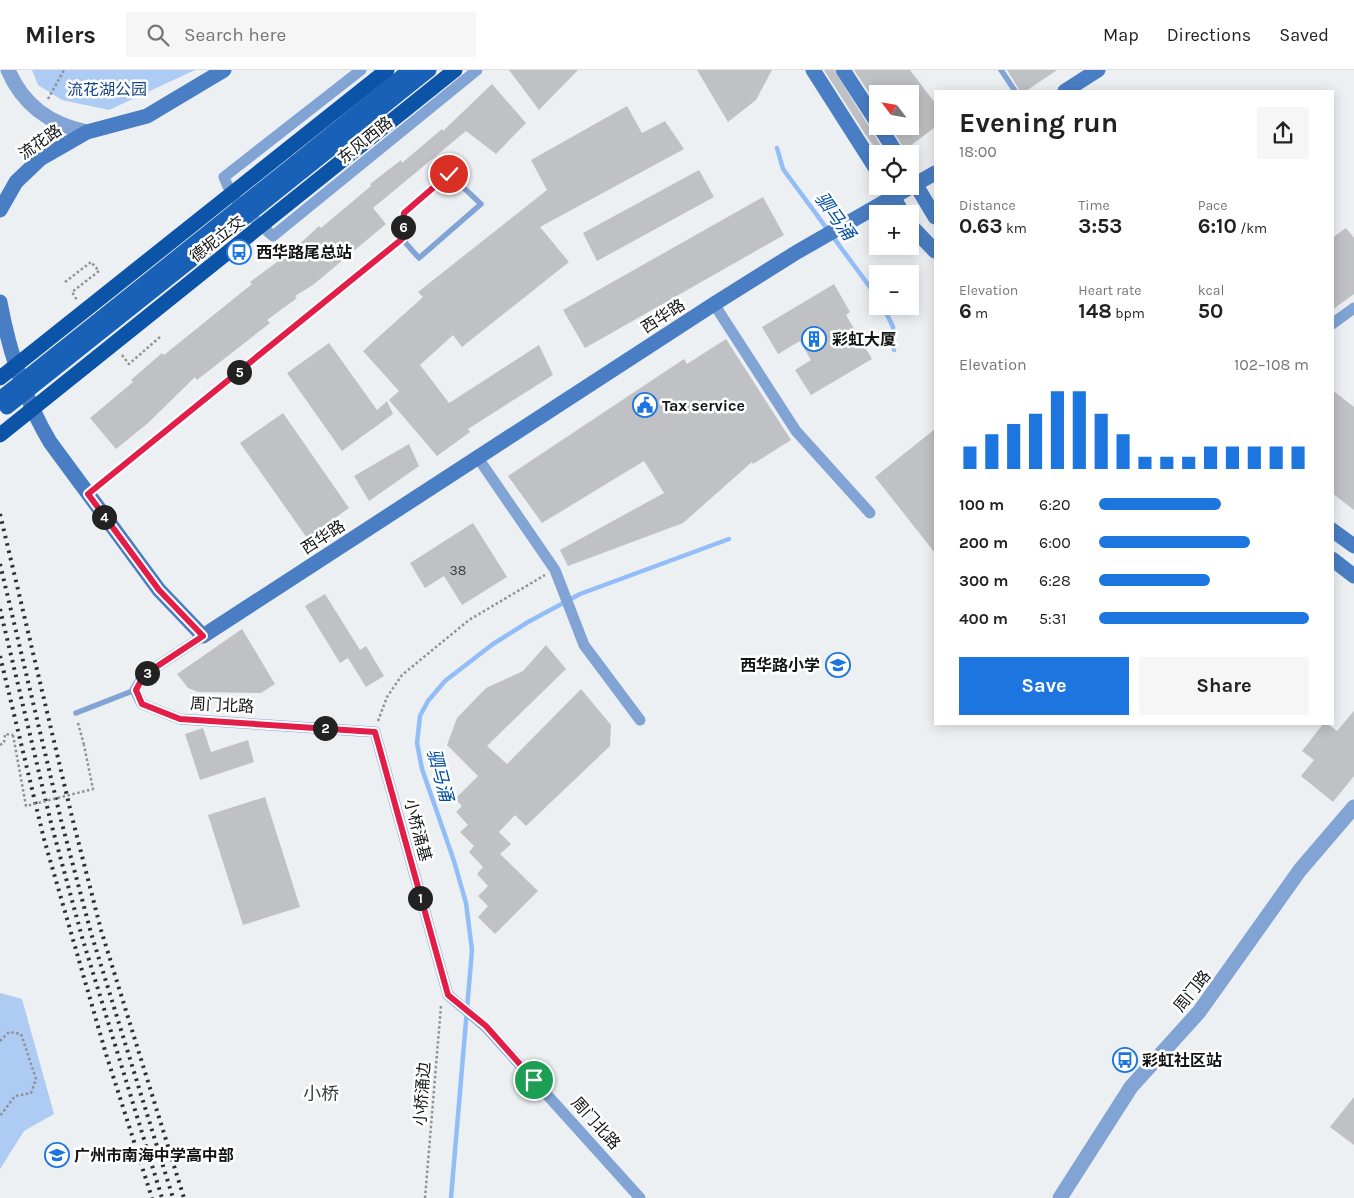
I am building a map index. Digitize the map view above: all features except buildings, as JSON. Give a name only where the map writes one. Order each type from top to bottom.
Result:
[{"type":"highway","name":"德坭立交","points":[[0,378],[387,70]]},
{"type":"highway","name":"德坭立交","points":[[0,435],[455,70]]},
{"type":"main road","name":"流花路","points":[[0,210],[16,182],[40,159],[87,132],[147,116],[224,70]]},
{"type":"main road","name":"德坭立交","points":[[1,405],[410,70]]},
{"type":"main road","name":"德坭立交","points":[[1,405],[429,70]]},
{"type":"main road","points":[[813,70],[869,158]]},
{"type":"main road","points":[[843,70],[869,111]]},
{"type":"main road","points":[[1066,90],[1082,75],[1098,70]]},
{"type":"main road","points":[[919,178],[934,173]]},
{"type":"main road","points":[[919,190],[934,215]]},
{"type":"main road","name":"西华路","points":[[203,636],[714,304],[861,215],[885,195]]},
{"type":"main road","points":[[919,232],[932,243]]},
{"type":"main road","points":[[0,302],[17,371],[37,421],[159,590],[203,636]]},
{"type":"main road","points":[[0,430],[18,421]]},
{"type":"main road","points":[[1334,531],[1354,546]]},
{"type":"main road","points":[[1334,561],[1354,576]]},
{"type":"street","name":"流花路","points":[[8,70],[15,86],[30,105],[40,113],[67,128],[87,132]]},
{"type":"street","name":"东风西路","points":[[361,70],[224,177],[230,193],[236,201],[273,236],[477,70]]},
{"type":"street","points":[[714,304],[796,430],[870,513]]},
{"type":"street","points":[[1334,323],[1354,308]]},
{"type":"street","points":[[478,458],[556,570],[584,645],[640,720]]},
{"type":"street","points":[[136,690],[144,675],[203,636]]},
{"type":"street","name":"周门北路","points":[[136,690],[142,704],[180,719],[375,732]]},
{"type":"street","name":"小桥涌基","points":[[375,732],[448,995]]},
{"type":"street","name":"周门路","points":[[1060,1198],[1131,1087],[1199,1012],[1300,870],[1354,807]]},
{"type":"street","name":"周门北路","points":[[448,995],[486,1026],[640,1198]]},
{"type":"lane","points":[[1001,70],[1014,90]]},
{"type":"lane","points":[[88,494],[402,239],[404,213],[449,174],[480,204],[418,258],[402,239]]},
{"type":"lane","points":[[76,713],[136,690]]},
{"type":"path","points":[[40,113],[64,70]]},
{"type":"path","points":[[65,282],[92,262],[99,271],[72,292],[78,301]]},
{"type":"path","points":[[121,354],[129,364],[160,337]]},
{"type":"path","points":[[375,732],[386,697],[402,675],[470,620],[556,570]]},
{"type":"path","points":[[0,745],[4,743],[5,734],[13,735],[26,806],[93,789],[76,713]]},
{"type":"path","name":"小桥涌边","points":[[425,1198],[439,1008],[448,995]]},
{"type":"path","points":[[0,1041],[9,1032],[21,1034],[36,1079],[31,1093],[15,1096],[0,1116]]},
{"type":"green space","name":"流花湖公园","points":[[32,70],[195,70],[109,110],[62,100],[38,85]]},
{"type":"green space","points":[[0,993],[22,999],[54,1114],[24,1131],[0,1169]]},
{"type":"waterway","name":"驷马涌","points":[[777,148],[783,169],[869,286]]},
{"type":"waterway","name":"驷马涌","points":[[887,315],[893,327],[894,350]]},
{"type":"waterway","name":"驷马涌","points":[[451,1198],[472,950],[466,903],[454,861],[422,769],[417,743],[420,716],[428,701],[445,681],[493,644],[528,622],[580,594],[729,539]]},
{"type":"railway","points":[[0,514],[72,817],[101,930],[184,1198]]},
{"type":"railway","points":[[0,564],[61,820],[91,933],[173,1198]]},
{"type":"railway","points":[[0,609],[51,823],[82,937],[162,1198]]},
{"type":"railway","points":[[0,656],[44,839],[106,1054],[152,1198]]},
{"type":"place","name":"西华路尾总站","points":[[239,252]]},
{"type":"place","name":"彩虹大厦","points":[[814,339]]},
{"type":"place","name":"Tax service","points":[[645,405]]},
{"type":"place","name":"西华路小学","points":[[838,665]]},
{"type":"place","name":"彩虹社区站","points":[[1125,1060]]},
{"type":"place","name":"广州市南海中学高中部","points":[[57,1155]]},
{"type":"district","name":"小桥","points":[[321,1094]]},
{"type":"route","points":[[449,174],[404,213],[402,239],[88,494],[159,590],[203,636],[144,675],[136,690],[142,704],[180,719],[252,722],[375,732],[448,995],[486,1026],[534,1080]]}]
